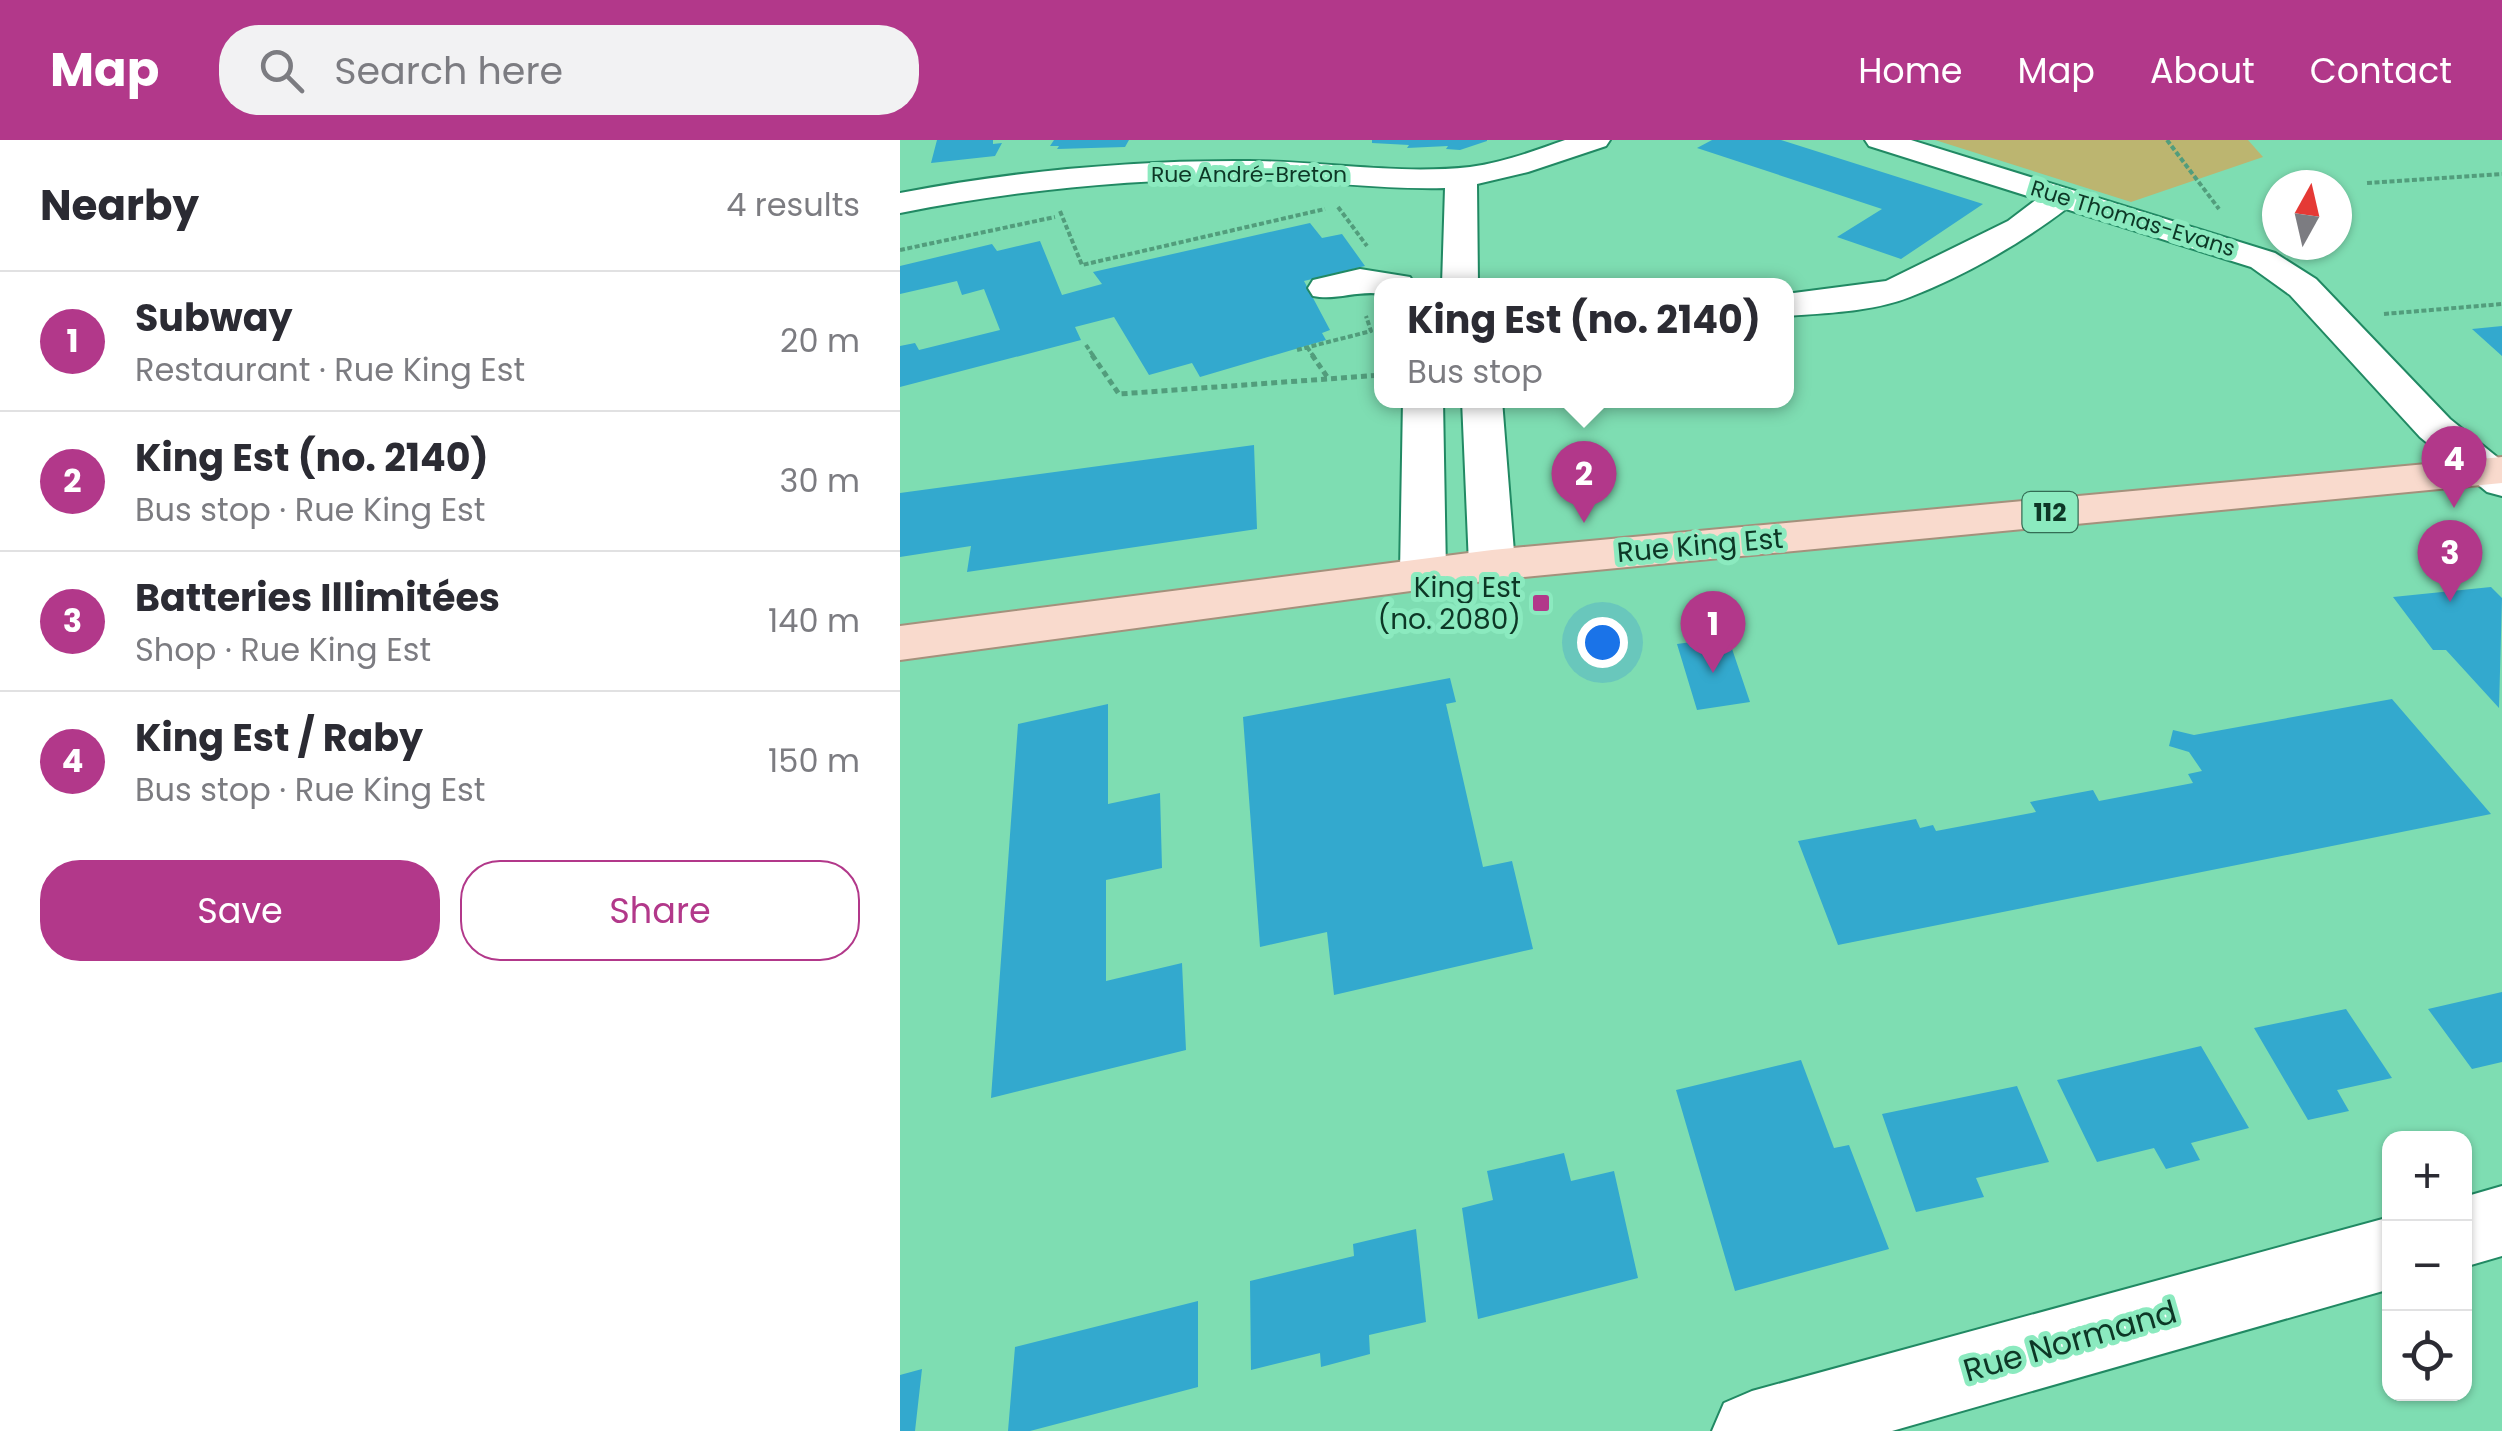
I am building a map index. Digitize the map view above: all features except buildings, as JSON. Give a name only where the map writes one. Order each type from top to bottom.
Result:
[{"type":"main road","name":"Rue King Est","points":[[900,643],[1492,565],[2497,475]]},
{"type":"street","name":"Rue André-Breton","points":[[900,204],[978,189],[1073,178],[1250,170],[1461,177],[1504,169],[1594,140]]},
{"type":"street","name":"Rue Thomas-Evans","points":[[1880,140],[2237,249],[2285,273],[2303,286],[2435,428],[2497,475]]},
{"type":"street","points":[[1460,278],[1461,177]]},
{"type":"street","points":[[1794,304],[1883,293],[1915,281],[1944,263],[2020,228],[2046,191]]},
{"type":"street","points":[[1423,574],[1435,408]]},
{"type":"street","points":[[1482,408],[1492,565]]},
{"type":"street","points":[[2472,1230],[2502,1222]]},
{"type":"street","name":"Rue Normand","points":[[1752,1431],[1871,1415],[2382,1255]]},
{"type":"path","points":[[2167,140],[2200,187]]},
{"type":"path","points":[[2368,184],[2502,174]]},
{"type":"path","points":[[1073,178],[1058,208],[1082,265],[1348,204]]},
{"type":"path","points":[[1338,206],[1370,245],[1358,248]]},
{"type":"path","points":[[900,250],[1061,216]]},
{"type":"path","points":[[1296,350],[1370,331],[1367,295]]},
{"type":"path","points":[[2377,314],[2502,304]]},
{"type":"path","points":[[1086,345],[1119,394],[1374,376]]},
{"type":"path","points":[[1307,347],[1328,380]]},
{"type":"shaded area","points":[[1935,140],[2248,140],[2263,157],[2131,202]]},
{"type":"place","name":"King Est / Raby","points":[[2454,508]]},
{"type":"place","name":"King Est (no. 2140)","points":[[1584,523]]},
{"type":"place","name":"Batteries Illimitées","points":[[2450,602]]},
{"type":"place","name":"King Est (no. 2080)","points":[[1541,603]]},
{"type":"place","name":"Subway","points":[[1713,673]]}]
